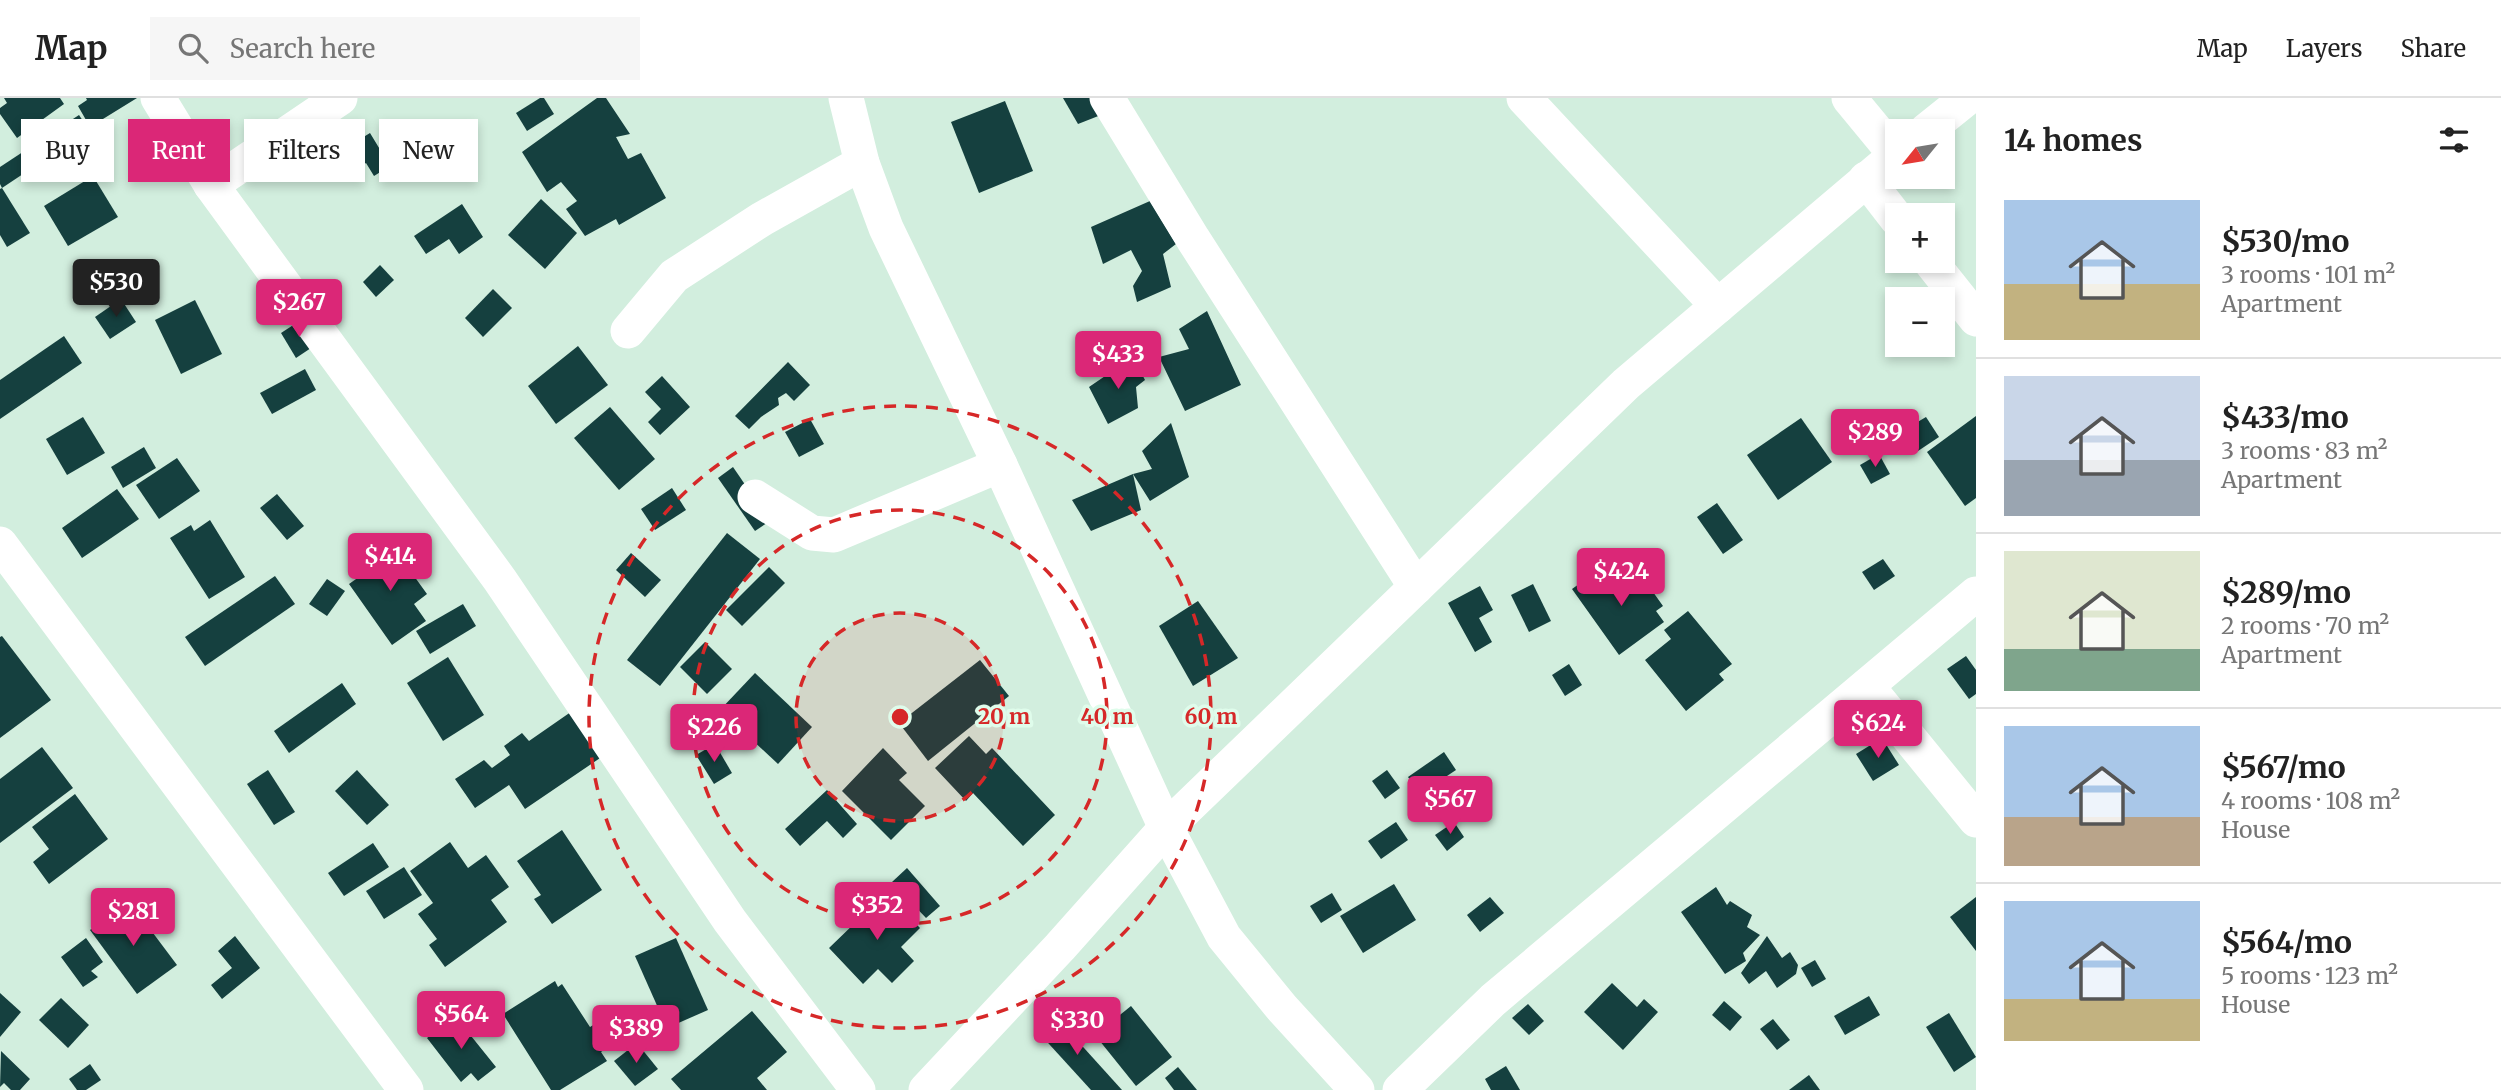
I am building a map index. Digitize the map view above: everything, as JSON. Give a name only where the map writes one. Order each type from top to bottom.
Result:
[{"type":"street","points":[[158,98],[211,184],[500,579],[730,921],[858,1090]]},
{"type":"street","points":[[211,184],[340,98]]},
{"type":"street","points":[[846,98],[862,163],[886,228],[1000,466],[1166,828],[1224,937],[1353,1089]]},
{"type":"street","points":[[1107,98],[1193,239],[1416,587]]},
{"type":"street","points":[[1524,98],[1718,306]]},
{"type":"street","points":[[1849,98],[1885,141]]},
{"type":"street","points":[[1941,119],[1967,98]]},
{"type":"street","points":[[628,331],[674,276],[762,219],[862,163]]},
{"type":"street","points":[[926,1090],[1060,947],[1166,828],[1626,384],[1885,164]]},
{"type":"street","points":[[1866,179],[1885,204]]},
{"type":"street","points":[[1940,273],[1976,319]]},
{"type":"street","points":[[755,497],[812,533],[834,535],[1000,466]]},
{"type":"street","points":[[0,544],[406,1090]]},
{"type":"street","points":[[1400,1090],[1493,1000],[1976,594]]},
{"type":"street","points":[[1867,686],[1976,820]]},
{"type":"building","points":[[4,98],[60,98],[64,104],[43,119],[21,119],[21,135],[17,138],[0,114],[0,108],[7,103]]},
{"type":"building","points":[[86,98],[137,98],[103,119],[85,119],[78,106],[87,100]]},
{"type":"building","points":[[544,98],[554,114],[527,131],[516,113]]},
{"type":"building","points":[[597,98],[606,98],[630,134],[616,137],[628,159],[641,153],[666,198],[619,225],[616,219],[585,236],[566,209],[577,201],[561,182],[547,192],[522,152]]},
{"type":"building","points":[[1063,98],[1096,98],[1106,113],[1078,124]]},
{"type":"building","points":[[1005,101],[1033,171],[979,193],[951,122]]},
{"type":"building","points":[[370,133],[379,148],[379,173],[374,176],[365,164],[365,136]]},
{"type":"building","points":[[21,153],[21,175],[2,188],[0,167]]},
{"type":"building","points":[[83,182],[97,182],[118,217],[68,246],[44,206]]},
{"type":"building","points":[[2,188],[30,233],[7,247],[0,235]]},
{"type":"building","points":[[541,199],[577,233],[545,269],[508,235]]},
{"type":"building","points":[[1150,201],[1176,244],[1163,254],[1171,287],[1137,302],[1133,286],[1142,271],[1131,250],[1103,264],[1091,227]]},
{"type":"building","points":[[462,204],[483,237],[459,254],[449,239],[426,254],[414,236]]},
{"type":"building","points":[[380,265],[394,280],[376,297],[363,282]]},
{"type":"building","points":[[493,289],[512,308],[483,337],[465,318]]},
{"type":"building","points":[[121,299],[136,322],[110,339],[95,317]]},
{"type":"building","points":[[195,300],[222,354],[181,374],[155,320]]},
{"type":"building","points":[[1207,311],[1241,385],[1185,411],[1159,357],[1189,349],[1179,329]]},
{"type":"building","points":[[301,320],[317,344],[296,358],[281,333]]},
{"type":"building","points":[[64,336],[82,363],[0,419],[0,380]]},
{"type":"building","points":[[578,346],[608,385],[556,424],[528,386]]},
{"type":"building","points":[[1133,357],[1145,380],[1136,387],[1138,408],[1108,424],[1089,387]]},
{"type":"building","points":[[788,362],[810,385],[794,401],[786,393],[778,398],[779,405],[749,429],[735,416]]},
{"type":"building","points":[[305,369],[316,390],[272,414],[260,393]]},
{"type":"building","points":[[662,376],[690,407],[660,435],[648,422],[661,409],[645,392]]},
{"type":"building","points":[[610,407],[655,459],[619,490],[574,438]]},
{"type":"building","points":[[1976,416],[1976,498],[1965,506],[1927,452]]},
{"type":"building","points":[[83,417],[105,453],[67,475],[46,439]]},
{"type":"building","points":[[1926,417],[1939,437],[1918,451],[1904,430]]},
{"type":"building","points":[[1801,418],[1832,462],[1778,500],[1747,455]]},
{"type":"building","points":[[810,419],[824,444],[799,457],[785,432]]},
{"type":"building","points":[[1171,423],[1189,477],[1150,501],[1133,474],[1152,469],[1142,451]]},
{"type":"building","points":[[144,447],[156,468],[123,488],[111,467]]},
{"type":"building","points":[[1879,454],[1890,474],[1871,484],[1860,465]]},
{"type":"building","points":[[177,458],[200,491],[159,519],[136,485]]},
{"type":"building","points":[[733,467],[770,521],[755,531],[718,478]]},
{"type":"building","points":[[1133,474],[1141,510],[1091,531],[1072,500]]},
{"type":"building","points":[[672,488],[686,510],[655,530],[641,509]]},
{"type":"building","points":[[117,489],[139,519],[82,558],[62,528]]},
{"type":"building","points":[[277,494],[304,526],[287,540],[260,508]]},
{"type":"building","points":[[1717,503],[1743,540],[1723,554],[1697,517]]},
{"type":"building","points":[[210,520],[245,577],[209,599],[170,538],[191,525],[194,531]]},
{"type":"building","points":[[727,533],[760,559],[660,686],[627,660]]},
{"type":"building","points":[[388,540],[427,594],[414,604],[426,621],[392,645],[349,584],[366,572],[359,562]]},
{"type":"building","points":[[631,553],[661,580],[645,597],[616,570]]},
{"type":"building","points":[[1883,559],[1895,576],[1874,590],[1862,572]]},
{"type":"building","points":[[769,567],[785,583],[742,626],[726,610]]},
{"type":"building","points":[[1603,567],[1617,586],[1638,571],[1663,606],[1656,611],[1664,622],[1619,655],[1572,589]]},
{"type":"building","points":[[275,576],[295,604],[205,666],[185,637]]},
{"type":"building","points":[[327,579],[345,591],[327,616],[309,604]]},
{"type":"building","points":[[1533,584],[1551,621],[1529,632],[1511,595]]},
{"type":"building","points":[[1480,586],[1493,610],[1479,618],[1492,642],[1475,652],[1448,603]]},
{"type":"building","points":[[1198,601],[1238,658],[1193,686],[1159,626]]},
{"type":"building","points":[[463,604],[476,626],[430,654],[416,631]]},
{"type":"building","points":[[1688,611],[1732,664],[1719,674],[1724,680],[1686,711],[1645,660],[1671,639],[1664,630]]},
{"type":"building","points":[[2,636],[51,700],[0,738],[0,637]]},
{"type":"building","points":[[705,642],[732,669],[707,694],[680,667]]},
{"type":"building","points":[[1966,656],[1976,670],[1976,694],[1969,699],[1947,669]]},
{"type":"building","points":[[448,657],[484,715],[443,741],[407,683]]},
{"type":"building","points":[[980,660],[1009,696],[928,761],[899,723]]},
{"type":"building","points":[[1569,664],[1582,685],[1565,696],[1552,675]]},
{"type":"building","points":[[755,673],[812,727],[778,764],[720,710]]},
{"type":"building","points":[[342,683],[356,704],[289,753],[274,731]]},
{"type":"building","points":[[578,707],[606,754],[525,809],[509,785],[475,808],[455,779],[484,760],[492,768],[510,755],[504,746],[522,733],[529,741]]},
{"type":"building","points":[[703,712],[716,735],[691,748],[678,727]]},
{"type":"building","points":[[969,736],[986,754],[992,748],[1055,815],[1023,846],[973,793],[966,801],[935,768]]},
{"type":"building","points":[[1882,738],[1899,765],[1873,781],[1856,754]]},
{"type":"building","points":[[715,744],[732,773],[714,784],[696,755]]},
{"type":"building","points":[[42,747],[73,788],[0,843],[0,779]]},
{"type":"building","points":[[883,748],[907,773],[899,780],[925,806],[891,840],[842,791]]},
{"type":"building","points":[[1444,752],[1456,770],[1420,794],[1408,777]]},
{"type":"building","points":[[268,770],[295,812],[274,825],[247,784]]},
{"type":"building","points":[[357,770],[389,805],[367,825],[335,791]]},
{"type":"building","points":[[1387,770],[1400,788],[1385,799],[1372,781]]},
{"type":"building","points":[[827,790],[857,824],[843,838],[827,821],[800,846],[785,829]]},
{"type":"building","points":[[75,794],[108,839],[49,884],[33,862],[49,849],[32,827]]},
{"type":"building","points":[[1396,822],[1408,840],[1381,859],[1368,841]]},
{"type":"building","points":[[1454,822],[1464,837],[1447,851],[1435,835]]},
{"type":"building","points":[[562,830],[602,890],[552,924],[534,899],[541,895],[517,861]]},
{"type":"building","points":[[450,842],[468,868],[486,855],[509,887],[491,900],[507,922],[445,967],[429,945],[437,939],[418,914],[433,903],[410,871]]},
{"type":"building","points":[[373,843],[389,867],[344,896],[328,873]]},
{"type":"building","points":[[404,867],[422,895],[384,919],[366,891]]},
{"type":"building","points":[[907,868],[940,906],[926,918],[892,882]]},
{"type":"building","points":[[1394,884],[1416,920],[1363,953],[1340,916]]},
{"type":"building","points":[[1716,887],[1727,905],[1730,901],[1752,915],[1747,927],[1760,935],[1743,953],[1746,961],[1725,974],[1681,912]]},
{"type":"building","points":[[886,893],[920,928],[901,947],[914,961],[892,983],[878,969],[863,984],[829,948]]},
{"type":"building","points":[[1332,893],[1342,910],[1321,923],[1310,906]]},
{"type":"building","points":[[1490,897],[1504,913],[1480,932],[1467,915]]},
{"type":"building","points":[[1976,897],[1976,951],[1950,917]]},
{"type":"building","points":[[129,901],[177,965],[137,994],[90,930]]},
{"type":"building","points":[[235,936],[260,968],[222,999],[211,985],[232,968],[218,951]]},
{"type":"building","points":[[1767,936],[1782,958],[1790,952],[1798,965],[1796,974],[1777,988],[1766,971],[1749,984],[1741,973]]},
{"type":"building","points":[[86,938],[103,962],[91,971],[98,977],[83,987],[61,957]]},
{"type":"building","points":[[676,938],[708,1010],[667,1028],[635,956]]},
{"type":"building","points":[[1815,960],[1826,979],[1812,987],[1801,968]]},
{"type":"building","points":[[555,981],[558,987],[562,984],[590,1027],[598,1022],[612,1044],[601,1052],[607,1061],[560,1090],[551,1090],[503,1014]]},
{"type":"building","points":[[1612,983],[1637,1007],[1644,999],[1658,1012],[1623,1050],[1584,1012]]},
{"type":"building","points":[[0,993],[21,1012],[0,1037]]},
{"type":"building","points":[[1869,996],[1880,1015],[1845,1035],[1834,1016]]},
{"type":"building","points":[[61,998],[89,1025],[68,1048],[39,1020]]},
{"type":"building","points":[[1724,1001],[1742,1017],[1730,1031],[1712,1015]]},
{"type":"building","points":[[1528,1004],[1544,1021],[1529,1035],[1512,1018]]},
{"type":"building","points":[[1131,1006],[1172,1057],[1136,1086],[1095,1035]]},
{"type":"building","points":[[752,1011],[787,1052],[757,1078],[767,1090],[681,1090],[671,1079]]},
{"type":"building","points":[[1949,1013],[1976,1057],[1954,1072],[1926,1027]]},
{"type":"building","points":[[455,1016],[496,1067],[478,1081],[471,1073],[461,1082],[427,1038]]},
{"type":"building","points":[[1056,1017],[1122,1090],[1091,1090],[1039,1033]]},
{"type":"building","points":[[1773,1019],[1790,1040],[1777,1050],[1760,1029]]},
{"type":"building","points":[[637,1043],[658,1069],[635,1086],[614,1061]]},
{"type":"building","points":[[1,1051],[30,1079],[20,1090],[11,1090],[4,1083],[0,1087]]},
{"type":"building","points":[[90,1064],[101,1080],[86,1090],[77,1090],[69,1079]]},
{"type":"building","points":[[1506,1066],[1520,1090],[1491,1090],[1485,1079]]},
{"type":"building","points":[[1178,1067],[1197,1090],[1174,1090],[1165,1078]]},
{"type":"building","points":[[1809,1075],[1820,1090],[1789,1090]]}]
